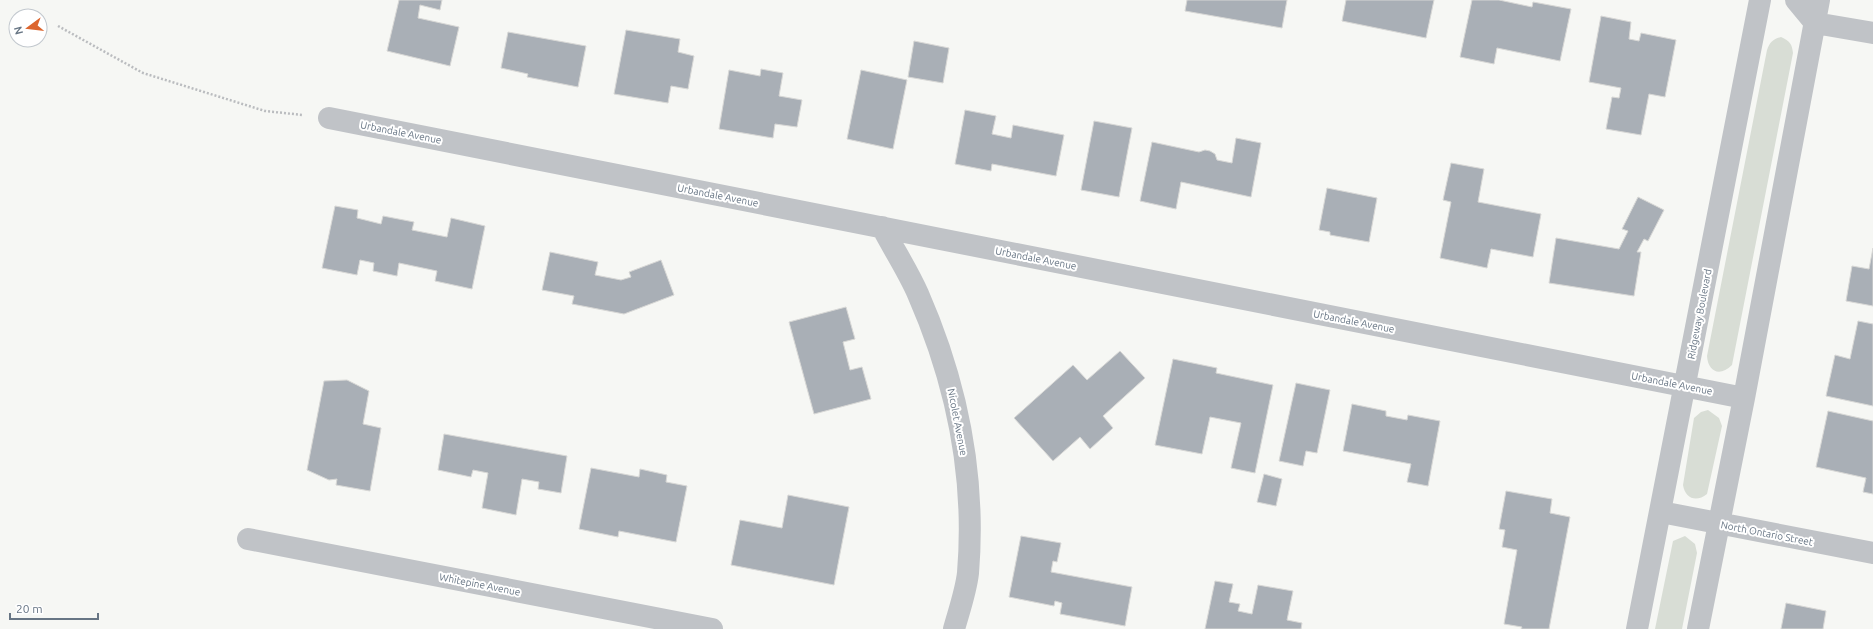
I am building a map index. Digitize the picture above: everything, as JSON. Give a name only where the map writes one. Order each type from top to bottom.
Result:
[{"type":"street","name":"Ridgeway Boulevard","points":[[1637,629],[1760,0]]},
{"type":"street","points":[[1796,0],[1815,23],[1873,34]]},
{"type":"street","points":[[1698,629],[1820,0]]},
{"type":"street","name":"Urbandale Avenue","points":[[329,118],[1744,398]]},
{"type":"street","name":"Nicolet Avenue","points":[[882,228],[918,294],[942,355],[947,369],[963,436],[969,500],[968,574],[954,629]]},
{"type":"street","name":"North Ontario Street","points":[[1661,512],[1873,553]]},
{"type":"street","name":"Whitepine Avenue","points":[[248,539],[712,629]]},
{"type":"path","points":[[58,26],[142,73],[265,111],[329,118]]},
{"type":"shaded area","points":[[1781,37],[1790,43],[1793,53],[1732,365],[1728,369],[1719,372],[1712,369],[1707,356],[1767,50],[1772,41]]},
{"type":"shaded area","points":[[1708,410],[1719,418],[1722,426],[1707,494],[1703,497],[1695,499],[1686,493],[1683,485],[1694,418],[1701,412]]},
{"type":"shaded area","points":[[1685,536],[1695,544],[1697,553],[1682,629],[1655,629],[1673,541]]},
{"type":"building","points":[[399,0],[442,0],[440,10],[420,5],[418,18],[459,27],[450,66],[387,51]]},
{"type":"building","points":[[1187,0],[1287,0],[1282,28],[1185,11]]},
{"type":"building","points":[[1346,0],[1434,0],[1426,38],[1342,21]]},
{"type":"building","points":[[1472,0],[1499,0],[1532,7],[1533,2],[1571,9],[1560,61],[1497,48],[1494,64],[1460,57]]},
{"type":"building","points":[[1601,16],[1631,22],[1629,39],[1639,41],[1641,33],[1676,40],[1665,97],[1649,94],[1641,135],[1606,129],[1612,97],[1619,98],[1621,88],[1589,82]]},
{"type":"building","points":[[626,30],[680,39],[678,52],[694,56],[688,89],[671,86],[668,103],[614,94]]},
{"type":"building","points":[[508,32],[586,46],[578,87],[527,77],[528,74],[501,68]]},
{"type":"building","points":[[914,41],[949,48],[943,83],[908,77]]},
{"type":"building","points":[[761,69],[783,73],[779,96],[802,100],[797,127],[775,124],[773,138],[719,129],[729,70],[760,76]]},
{"type":"building","points":[[861,70],[907,80],[893,149],[847,139]]},
{"type":"building","points":[[965,110],[996,116],[992,134],[1011,138],[1013,125],[1064,135],[1056,176],[992,164],[991,171],[955,164]]},
{"type":"building","points":[[1094,121],[1132,128],[1119,197],[1081,190]]},
{"type":"building","points":[[1236,138],[1261,143],[1251,197],[1181,182],[1176,209],[1140,201],[1152,142],[1199,152],[1205,150],[1210,151],[1215,154],[1217,160],[1232,163]]},
{"type":"building","points":[[1451,163],[1484,169],[1478,202],[1541,214],[1533,257],[1491,249],[1487,268],[1440,258],[1451,202],[1443,200]]},
{"type":"building","points":[[1327,188],[1377,198],[1369,242],[1330,235],[1330,232],[1319,230]]},
{"type":"building","points":[[1638,197],[1664,210],[1648,241],[1644,239],[1637,252],[1641,252],[1634,296],[1549,283],[1556,238],[1619,249],[1628,231],[1622,229]]},
{"type":"building","points":[[335,206],[358,210],[357,218],[381,224],[383,216],[414,222],[412,230],[447,237],[451,218],[485,226],[472,289],[435,281],[437,271],[399,263],[397,276],[373,271],[374,263],[360,260],[357,275],[322,268]]},
{"type":"building","points":[[1873,248],[1873,306],[1846,301],[1852,266],[1869,269]]},
{"type":"building","points":[[550,252],[598,262],[595,275],[621,280],[631,277],[629,272],[661,260],[674,295],[624,314],[572,304],[574,296],[542,290]]},
{"type":"building","points":[[846,307],[855,339],[843,342],[850,370],[862,367],[871,399],[814,414],[789,322]]},
{"type":"building","points":[[1858,321],[1873,324],[1873,406],[1826,396],[1835,355],[1850,359]]},
{"type":"building","points":[[1120,351],[1145,378],[1103,416],[1113,428],[1090,449],[1080,437],[1053,461],[1014,418],[1073,365],[1087,380]]},
{"type":"building","points":[[1173,359],[1217,368],[1216,373],[1273,385],[1255,473],[1231,468],[1241,423],[1210,417],[1202,454],[1155,445]]},
{"type":"building","points":[[347,380],[369,391],[363,424],[381,428],[370,491],[336,485],[337,479],[329,480],[307,470],[324,381]]},
{"type":"building","points":[[1296,383],[1330,390],[1317,453],[1306,451],[1303,466],[1279,461]]},
{"type":"building","points":[[1352,404],[1386,411],[1386,416],[1407,420],[1408,415],[1440,421],[1428,486],[1407,482],[1411,464],[1343,451]]},
{"type":"building","points":[[1828,411],[1873,421],[1873,494],[1863,492],[1866,478],[1816,467]]},
{"type":"building","points":[[444,434],[567,456],[561,493],[538,489],[539,482],[522,479],[516,515],[482,508],[488,473],[473,470],[471,477],[438,470]]},
{"type":"building","points":[[591,468],[639,477],[640,469],[667,475],[666,482],[687,486],[676,542],[619,531],[618,537],[579,529]]},
{"type":"building","points":[[1264,474],[1282,479],[1276,506],[1257,502]]},
{"type":"building","points":[[1506,491],[1552,499],[1550,513],[1570,517],[1549,629],[1521,629],[1522,627],[1504,624],[1517,550],[1502,547],[1505,530],[1499,529]]},
{"type":"building","points":[[788,495],[849,507],[834,585],[731,565],[740,520],[782,528]]},
{"type":"building","points":[[1021,536],[1061,543],[1057,562],[1053,561],[1051,572],[1132,587],[1125,626],[1060,614],[1062,603],[1055,601],[1054,606],[1009,597]]},
{"type":"building","points":[[1215,581],[1233,584],[1229,602],[1240,604],[1238,611],[1252,614],[1258,585],[1293,591],[1287,620],[1302,623],[1301,629],[1205,629]]},
{"type":"building","points":[[1786,603],[1826,611],[1823,629],[1781,629]]}]
